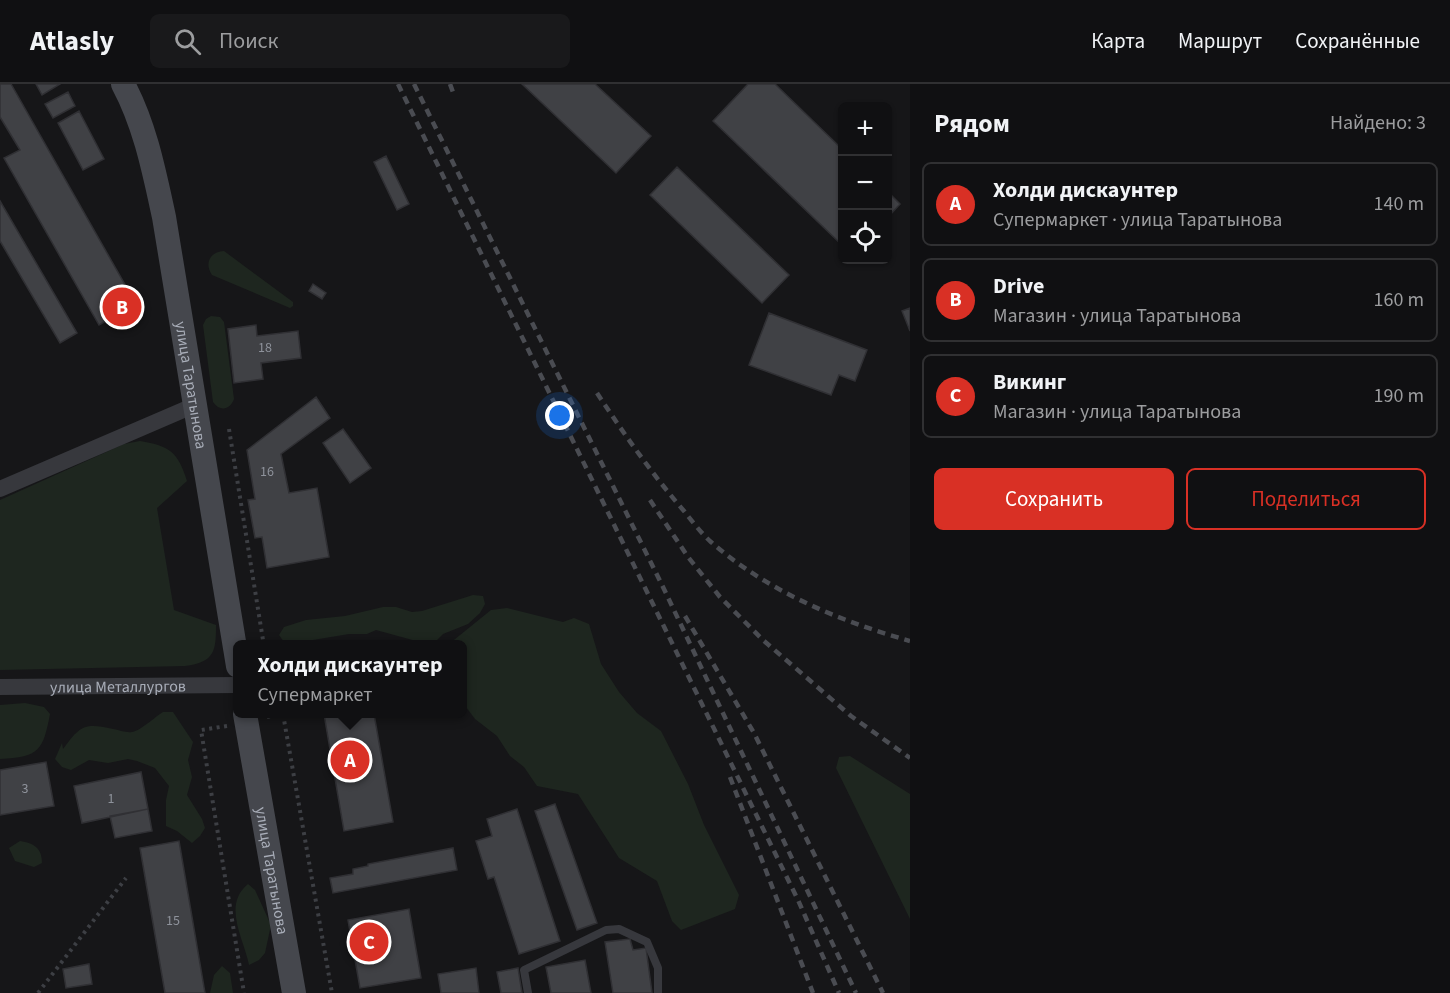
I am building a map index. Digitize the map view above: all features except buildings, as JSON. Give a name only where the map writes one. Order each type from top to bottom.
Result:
[{"type":"street","name":"улица Таратынова","points":[[123,84],[135,106],[164,217],[233,641]]},
{"type":"street","points":[[0,489],[195,405]]},
{"type":"street","name":"улица Металлургов","points":[[0,687],[233,686]]},
{"type":"street","name":"улица Таратынова","points":[[246,718],[294,993]]},
{"type":"lane","points":[[528,993],[524,970],[606,930],[619,929],[647,942],[658,968],[658,993]]},
{"type":"path","points":[[229,429],[263,640]]},
{"type":"path","points":[[244,993],[201,730],[246,718]]},
{"type":"path","points":[[283,718],[332,993]]},
{"type":"path","points":[[38,993],[126,878]]},
{"type":"shaded area","points":[[224,251],[293,302],[293,306],[290,308],[212,275],[209,266],[210,259],[215,253]]},
{"type":"shaded area","points":[[211,316],[220,317],[224,322],[234,399],[230,406],[225,408],[213,402],[203,325]]},
{"type":"shaded area","points":[[140,441],[159,445],[171,452],[180,463],[187,481],[157,508],[174,610],[216,625],[212,654],[202,662],[185,666],[0,670],[0,500],[124,444]]},
{"type":"shaded area","points":[[473,595],[483,596],[485,604],[480,613],[468,624],[443,634],[437,640],[412,640],[376,630],[367,634],[349,634],[313,640],[283,640],[279,635],[284,627],[306,620],[345,616],[383,607],[396,607],[412,612]]},
{"type":"shaded area","points":[[507,608],[563,622],[574,618],[589,624],[601,664],[619,692],[637,713],[661,731],[739,895],[735,909],[681,930],[672,921],[657,881],[619,858],[578,794],[537,786],[524,767],[510,756],[497,736],[475,719],[467,708],[467,640],[454,640],[491,610]]},
{"type":"shaded area","points":[[25,703],[44,707],[50,714],[42,744],[32,753],[24,756],[0,759],[0,705]]},
{"type":"shaded area","points":[[163,712],[173,712],[193,742],[188,760],[192,777],[187,795],[205,828],[192,843],[177,831],[166,826],[166,800],[169,786],[155,768],[128,759],[108,763],[89,760],[71,770],[62,767],[55,759],[62,743],[63,749],[74,735],[84,728],[95,726],[132,732]]},
{"type":"shaded area","points":[[850,756],[910,794],[910,919],[836,768],[839,757]]},
{"type":"shaded area","points":[[20,841],[29,843],[39,850],[42,863],[34,867],[15,861],[9,848]]},
{"type":"shaded area","points":[[248,884],[255,890],[271,925],[265,953],[259,960],[249,965],[236,912],[236,902],[240,892]]},
{"type":"shaded area","points":[[222,966],[230,973],[233,993],[210,993],[214,975]]},
{"type":"railway","points":[[398,84],[798,900],[839,993]]},
{"type":"railway","points":[[414,84],[663,587],[856,993]]},
{"type":"railway","points":[[450,84],[454,95]]},
{"type":"railway","points":[[597,393],[672,497],[707,538],[733,560],[780,590],[831,614],[910,641]]},
{"type":"railway","points":[[650,500],[688,557],[720,597],[763,640],[851,716],[910,758]]},
{"type":"railway","points":[[685,616],[754,733],[883,993]]},
{"type":"railway","points":[[730,777],[813,993]]},
{"type":"place","name":"Drive","points":[[122,307]]},
{"type":"place","name":"Холди дискаунтер","points":[[350,760]]},
{"type":"place","name":"Викинг","points":[[369,942]]}]
